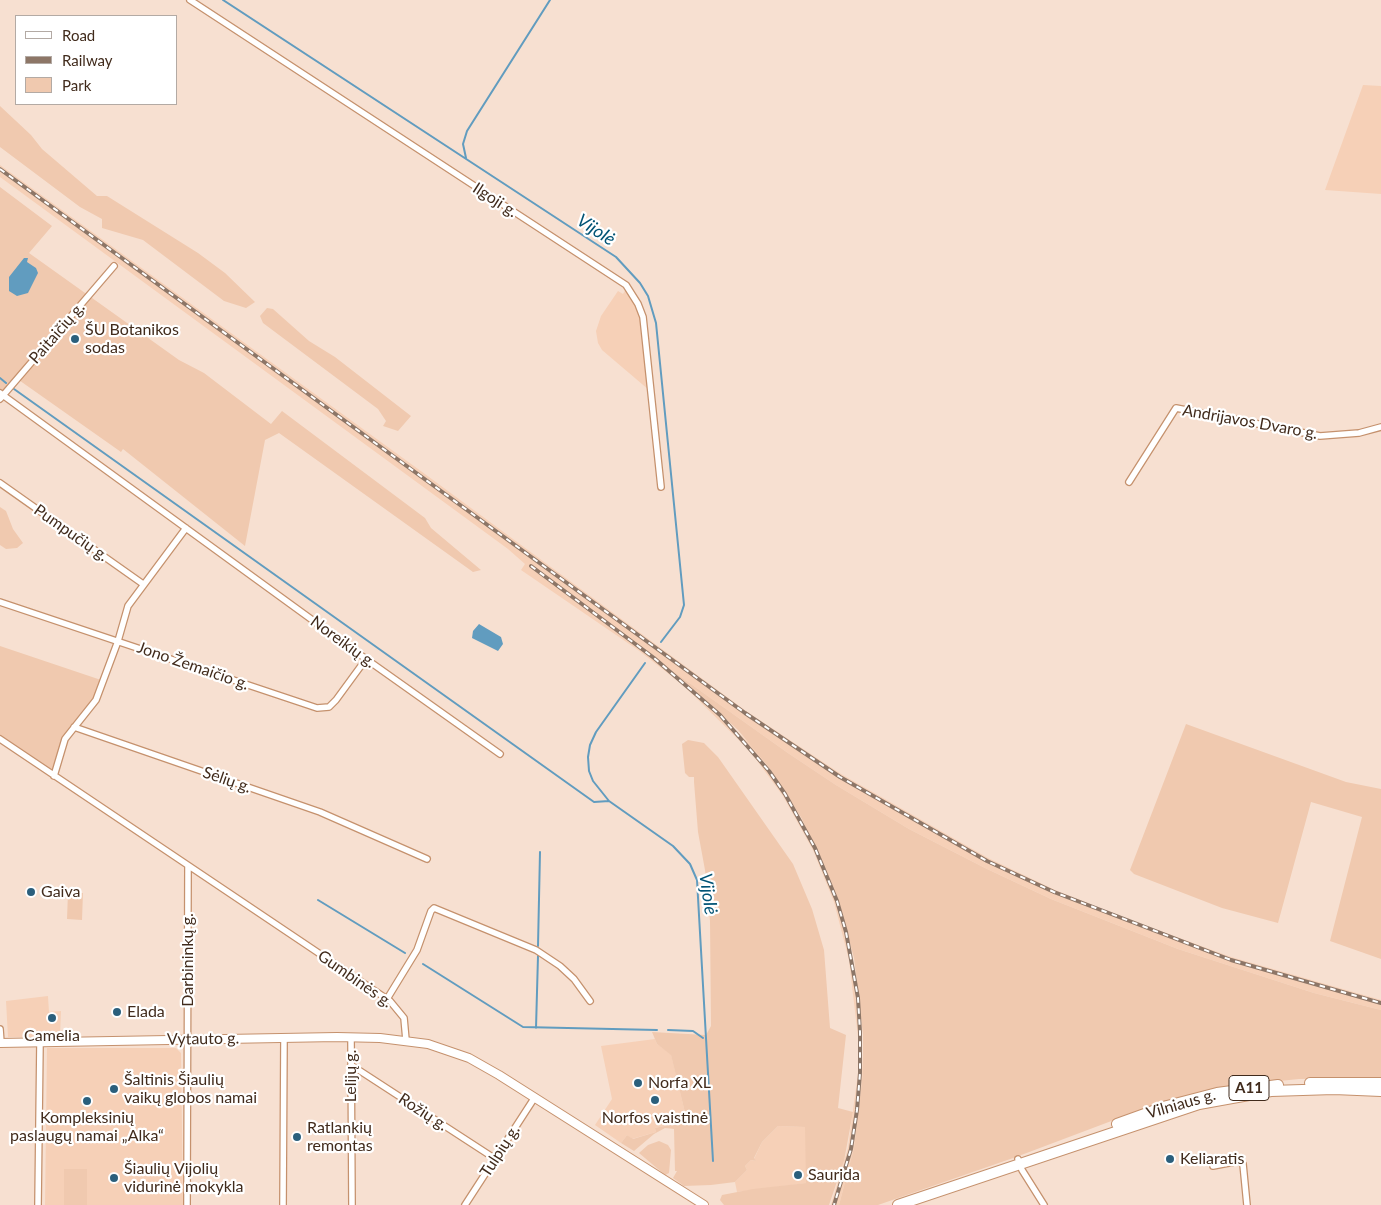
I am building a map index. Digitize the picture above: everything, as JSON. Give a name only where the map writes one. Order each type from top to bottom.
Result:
[{"type":"highway","name":"Vilniaus g.","points":[[898,1205],[1167,1106],[1217,1093],[1265,1085],[1324,1082],[1381,1083]]},
{"type":"highway","name":"Vilniaus g.","points":[[1019,1162],[1165,1114],[1226,1098],[1271,1091],[1381,1091]]},
{"type":"main road","name":"Vytauto g.","points":[[0,1043],[284,1038],[406,1040]]},
{"type":"main road","points":[[406,1040],[428,1044],[469,1058],[704,1205]]},
{"type":"street","name":"Ilgoji g.","points":[[190,0],[626,285],[638,304],[645,325],[661,487]]},
{"type":"street","name":"Paitaičių g.","points":[[1,396],[114,266]]},
{"type":"street","name":"Noreikių g.","points":[[1,396],[500,754]]},
{"type":"street","name":"Andrijavos Dvaro g.","points":[[1129,482],[1176,408],[1320,436],[1359,433],[1381,427]]},
{"type":"street","name":"Pumpučių g.","points":[[0,483],[143,584]]},
{"type":"street","points":[[54,776],[65,739],[96,700],[118,641],[128,606],[186,528]]},
{"type":"street","name":"Jono Žemaičio g.","points":[[0,602],[317,708],[328,707],[336,700],[366,659]]},
{"type":"street","name":"Sėlių g.","points":[[74,727],[320,812],[427,859]]},
{"type":"street","name":"Gumbinės g.","points":[[0,739],[387,999],[404,1018],[406,1040]]},
{"type":"street","name":"Darbininkų g.","points":[[187,1205],[188,866]]},
{"type":"street","points":[[387,999],[417,950],[434,908],[536,950],[560,966],[574,979],[590,1001]]},
{"type":"street","points":[[0,1029],[0,1043]]},
{"type":"street","points":[[283,1205],[284,1038]]},
{"type":"street","name":"Lelijų g.","points":[[351,1038],[352,1205]]},
{"type":"street","points":[[38,1205],[40,1042]]},
{"type":"street","name":"Rožių g.","points":[[351,1065],[494,1158]]},
{"type":"street","name":"Tulpių g.","points":[[465,1205],[535,1098]]},
{"type":"street","points":[[1213,1166],[1239,1161],[1243,1164],[1247,1205]]},
{"type":"street","points":[[1019,1162],[1044,1205]]},
{"type":"shaded area","points":[[1363,85],[1381,86],[1381,194],[1325,190]]},
{"type":"shaded area","points":[[0,165],[429,477],[746,711],[841,774],[988,858],[1055,890],[1231,957],[1381,1000],[1381,1010],[1314,993],[1178,949],[1051,899],[985,868],[909,829],[836,785],[681,677],[753,747],[786,793],[817,846],[838,900],[847,930],[859,998],[863,1072],[854,1148],[839,1205],[831,1205],[848,1148],[858,1073],[858,1037],[849,960],[834,902],[813,850],[783,796],[750,751],[683,685],[638,650],[521,570],[525,564],[508,549],[0,177]]},
{"type":"shaded area","points":[[626,289],[634,299],[641,318],[649,390],[602,350],[598,343],[596,331],[601,316],[618,291],[623,294]]},
{"type":"shaded area","points":[[48,996],[49,1012],[61,1011],[60,1037],[8,1037],[6,1001]]},
{"type":"shaded area","points":[[655,1039],[657,1044],[671,1054],[687,1121],[655,1128],[656,1132],[632,1139],[627,1135],[621,1143],[595,1125],[612,1099],[601,1046]]},
{"type":"shaded area","name":"Šaltinis Šiaulių vaikų globos namai","points":[[47,1048],[176,1048],[181,1053],[183,1205],[45,1205]]},
{"type":"shaded area","points":[[778,1126],[806,1127],[807,1183],[737,1192],[735,1182],[747,1170],[745,1166],[751,1160],[756,1161],[754,1159],[762,1142]]},
{"type":"green space","points":[[0,106],[31,135],[42,149],[97,196],[107,196],[198,253],[225,273],[255,302],[246,308],[224,301],[143,240],[102,228],[102,219],[80,207],[0,147]]},
{"type":"green space","points":[[0,187],[52,226],[29,253],[179,360],[204,373],[271,424],[282,411],[425,518],[431,528],[481,570],[473,572],[279,433],[265,440],[245,546],[123,449],[121,452],[16,378],[4,391],[0,389]]},
{"type":"green space","points":[[267,308],[273,309],[309,341],[335,357],[411,416],[398,431],[383,426],[386,421],[378,409],[263,323],[260,316]]},
{"type":"green space","points":[[0,507],[6,511],[13,529],[23,543],[17,548],[6,549],[0,545]]},
{"type":"green space","points":[[0,646],[104,681],[96,700],[65,739],[54,776],[0,739]]},
{"type":"green space","points":[[674,672],[836,785],[909,829],[985,868],[1051,899],[1178,949],[1314,993],[1381,1010],[1381,1078],[1299,1079],[1240,1085],[1208,1092],[1122,1117],[1016,1157],[878,1205],[839,1205],[854,1148],[863,1072],[863,1035],[854,958],[838,900],[802,819],[770,769],[738,730]]},
{"type":"green space","points":[[1186,724],[1346,782],[1381,789],[1381,959],[1330,941],[1362,817],[1311,802],[1278,923],[1222,908],[1134,874],[1130,870]]},
{"type":"green space","points":[[688,740],[704,743],[718,757],[793,864],[812,909],[824,950],[830,1028],[846,1035],[838,1108],[853,1112],[844,1161],[829,1205],[724,1205],[720,1200],[722,1195],[753,1189],[806,1183],[805,1127],[778,1126],[762,1142],[754,1158],[756,1161],[751,1160],[745,1166],[747,1170],[735,1182],[711,1185],[684,1186],[673,1178],[677,1171],[675,1171],[674,1129],[665,1128],[654,1134],[634,1151],[621,1143],[627,1135],[633,1139],[656,1132],[655,1128],[687,1121],[671,1055],[657,1044],[652,1032],[706,1035],[711,1026],[710,921],[705,870],[698,832],[694,777],[689,777],[685,773],[682,744]]},
{"type":"green space","points":[[68,892],[83,893],[82,920],[67,919]]},
{"type":"green space","points":[[659,1141],[668,1145],[671,1150],[669,1173],[665,1175],[639,1153],[648,1145]]},
{"type":"green space","points":[[64,1169],[87,1169],[87,1205],[64,1205]]},
{"type":"water","points":[[24,258],[28,258],[27,262],[36,268],[38,273],[28,293],[17,296],[9,291],[9,277]]},
{"type":"water","points":[[479,624],[501,637],[503,644],[498,651],[472,638],[473,631]]},
{"type":"waterway","name":"Vijolė","points":[[223,0],[616,257],[640,283],[648,296],[656,323],[684,605],[680,617],[661,642]]},
{"type":"waterway","points":[[466,158],[463,144],[467,131],[550,0]]},
{"type":"waterway","points":[[0,378],[6,383]]},
{"type":"waterway","points":[[14,389],[594,802],[609,801]]},
{"type":"waterway","name":"Vijolė","points":[[645,663],[596,732],[590,745],[588,757],[589,771],[593,781],[609,801],[673,846],[690,864],[697,880],[713,1161]]},
{"type":"waterway","points":[[538,946],[540,852]]},
{"type":"waterway","points":[[318,900],[405,953]]},
{"type":"waterway","points":[[536,1028],[538,956]]},
{"type":"waterway","points":[[423,964],[523,1027],[657,1030]]},
{"type":"waterway","points":[[668,1030],[693,1031],[703,1038]]},
{"type":"railway","points":[[0,169],[745,713],[840,777],[987,861],[1054,892],[1231,960],[1381,1003]]},
{"type":"railway","points":[[531,566],[654,658],[720,715],[769,771],[785,794],[815,848],[837,901],[846,932],[858,998],[860,1032],[860,1073],[857,1110],[851,1149],[834,1205]]},
{"type":"place","name":"ŠU Botanikos sodas","points":[[75,339]]},
{"type":"place","name":"Gaiva","points":[[31,892]]},
{"type":"place","name":"Elada","points":[[117,1012]]},
{"type":"place","name":"Camelia","points":[[52,1018]]},
{"type":"place","name":"Norfa XL","points":[[638,1083]]},
{"type":"place","name":"Šaltinis Šiaulių vaikų globos namai","points":[[114,1089]]},
{"type":"place","name":"Norfos vaistinė","points":[[655,1100]]},
{"type":"place","name":"Kompleksinių paslaugų namai „Alka“","points":[[87,1101]]},
{"type":"place","name":"Ratlankių remontas","points":[[297,1137]]},
{"type":"place","name":"Keliaratis","points":[[1170,1159]]},
{"type":"place","name":"Saurida","points":[[798,1175]]},
{"type":"place","name":"Šiaulių Vijolių vidurinė mokykla","points":[[114,1178]]}]
